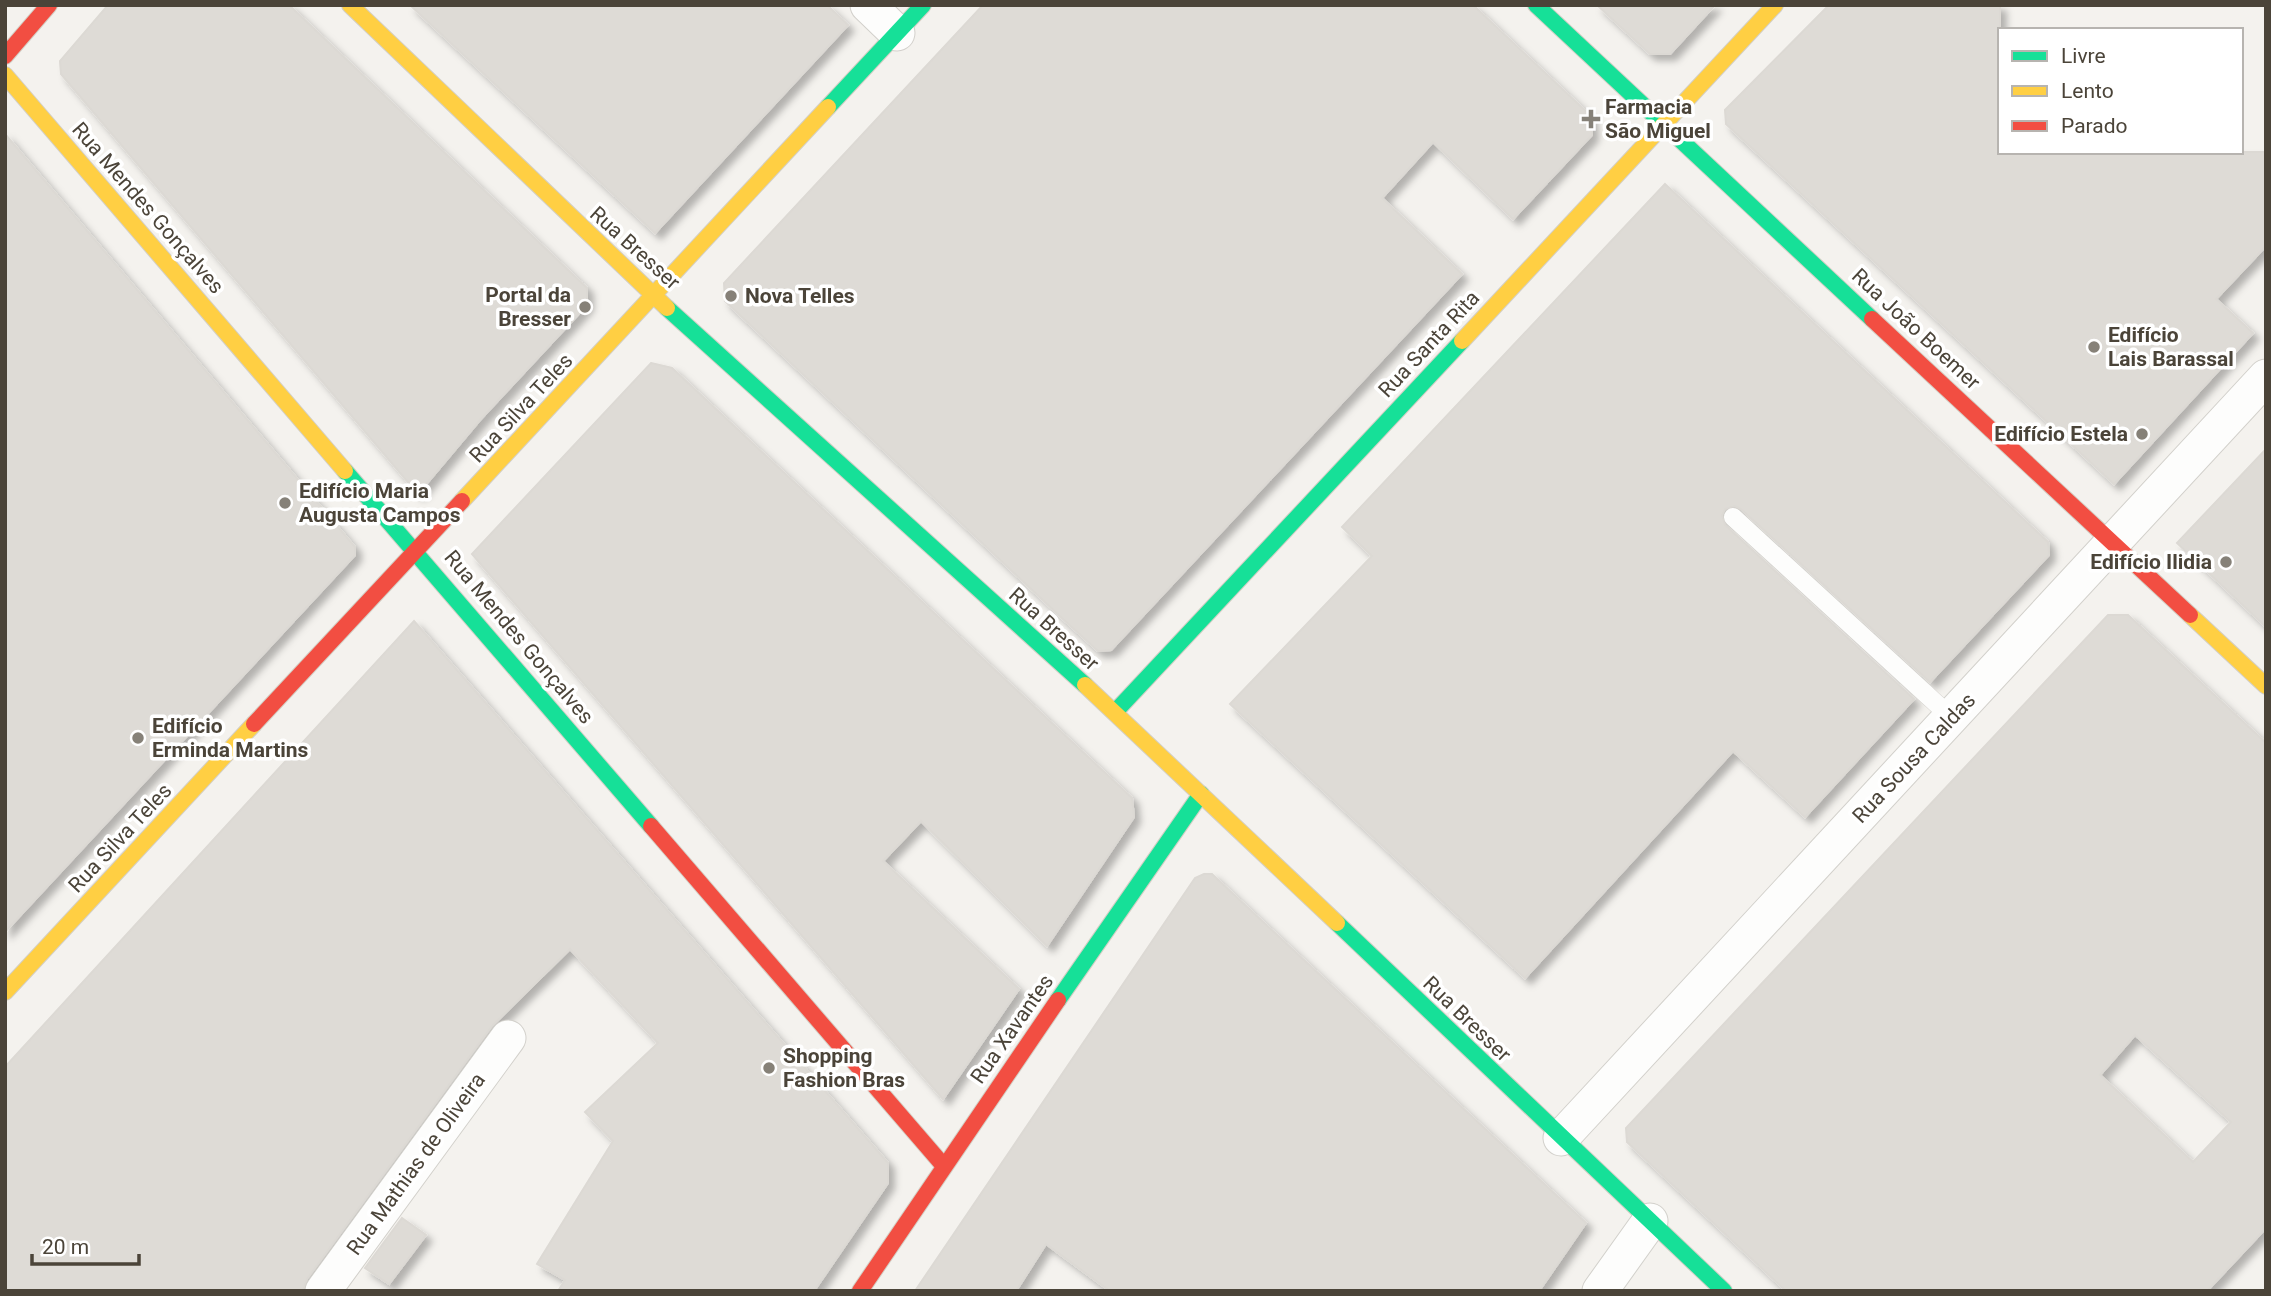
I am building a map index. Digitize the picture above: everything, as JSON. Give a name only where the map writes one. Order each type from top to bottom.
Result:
[{"type":"main road","points":[[5,56],[49,5]]},
{"type":"main road","name":"Rua Bresser","points":[[350,5],[653,294],[1115,712],[1724,1291]]},
{"type":"main road","name":"Rua Silva Teles","points":[[5,992],[923,5]]},
{"type":"main road","name":"Rua João Boemer","points":[[1536,5],[2266,686]]},
{"type":"main road","name":"Rua Santa Rita","points":[[1115,712],[1776,5]]},
{"type":"main road","name":"Rua Mendes Gonçalves","points":[[5,75],[943,1166]]},
{"type":"main road","name":"Rua Xavantes","points":[[860,1291],[943,1166],[1201,794]]},
{"type":"street","points":[[868,5],[897,33]]},
{"type":"street","name":"Rua Sousa Caldas","points":[[1561,1138],[2266,377]]},
{"type":"street","name":"Rua Mathias de Oliveira","points":[[323,1291],[508,1038]]},
{"type":"street","points":[[1600,1291],[1650,1221]]},
{"type":"lane","points":[[1733,517],[1951,717]]},
{"type":"building","points":[[108,5],[289,5],[587,288],[587,305],[480,420],[418,494],[61,74],[60,61]]},
{"type":"building","points":[[410,5],[827,5],[848,25],[655,233]]},
{"type":"building","points":[[983,5],[1473,5],[1591,116],[1592,135],[1513,219],[1433,142],[1382,198],[1462,274],[1111,650],[1098,651],[725,301],[724,283]]},
{"type":"building","points":[[1597,5],[1715,5],[1670,54],[1650,54]]},
{"type":"building","points":[[1829,5],[2000,5],[1998,154],[2266,152],[2266,246],[2216,299],[2253,333],[2114,484],[1726,124],[1725,110]]},
{"type":"building","points":[[5,134],[355,547],[355,555],[5,932]]},
{"type":"building","points":[[1665,184],[2048,542],[2049,555],[1930,682],[1741,509],[1735,506],[1725,509],[1722,515],[1725,525],[1914,699],[1805,817],[1733,751],[1525,978],[1230,704],[1372,556],[1342,527]]},
{"type":"building","points":[[651,363],[672,368],[1132,798],[1134,817],[1047,946],[921,821],[883,861],[1019,989],[943,1099],[472,554]]},
{"type":"building","points":[[2266,449],[2266,627],[2177,543]]},
{"type":"building","points":[[2108,615],[2128,615],[2266,743],[2266,1228],[2207,1291],[1786,1291],[1627,1142],[1626,1128]],"holes":[[[2135,1035],[2231,1122],[2193,1162],[2100,1075]]]},
{"type":"building","points":[[414,621],[888,1163],[888,1183],[814,1291],[558,1291],[565,1280],[537,1264],[613,1141],[585,1112],[658,1043],[570,949],[492,1026],[307,1279],[303,1291],[5,1291],[5,1067]]},
{"type":"building","points":[[1212,874],[1586,1223],[1539,1291],[1110,1291],[1046,1244],[1016,1291],[915,1291],[1195,878]]},
{"type":"building","points":[[402,1218],[426,1235],[389,1284],[365,1268]]},
{"type":"traffic: fast","points":[[828,107],[923,5]]},
{"type":"traffic: fast","points":[[1536,5],[1872,319]]},
{"type":"traffic: fast","points":[[667,308],[1085,685]]},
{"type":"traffic: fast","points":[[1115,712],[1462,341]]},
{"type":"traffic: fast","points":[[345,471],[651,826]]},
{"type":"traffic: fast","points":[[1058,1000],[1201,794]]},
{"type":"traffic: fast","points":[[1337,923],[1724,1291]]},
{"type":"traffic: slow","points":[[350,5],[667,308]]},
{"type":"traffic: slow","points":[[1462,341],[1775,5]]},
{"type":"traffic: slow","points":[[5,75],[345,471]]},
{"type":"traffic: slow","points":[[462,501],[828,107]]},
{"type":"traffic: slow","points":[[2190,615],[2266,686]]},
{"type":"traffic: slow","points":[[1085,685],[1337,923]]},
{"type":"traffic: slow","points":[[5,992],[254,724]]},
{"type":"traffic: jam","points":[[5,56],[49,5]]},
{"type":"traffic: jam","points":[[1872,319],[2190,615]]},
{"type":"traffic: jam","points":[[254,724],[462,501]]},
{"type":"traffic: jam","points":[[651,826],[943,1165]]},
{"type":"traffic: jam","points":[[860,1291],[1058,1000]]},
{"type":"place","name":"Farmacia São Miguel","points":[[1591,119]]},
{"type":"place","name":"Nova Telles","points":[[731,296]]},
{"type":"place","name":"Portal da Bresser","points":[[585,307]]},
{"type":"place","name":"Edifício Lais Barassal","points":[[2094,347]]},
{"type":"place","name":"Edifício Estela","points":[[2142,434]]},
{"type":"place","name":"Edifício Maria Augusta Campos","points":[[285,503]]},
{"type":"place","name":"Edifício Ilidia","points":[[2226,562]]},
{"type":"place","name":"Edifício Erminda Martins","points":[[138,738]]},
{"type":"place","name":"Shopping Fashion Bras","points":[[769,1068]]}]
